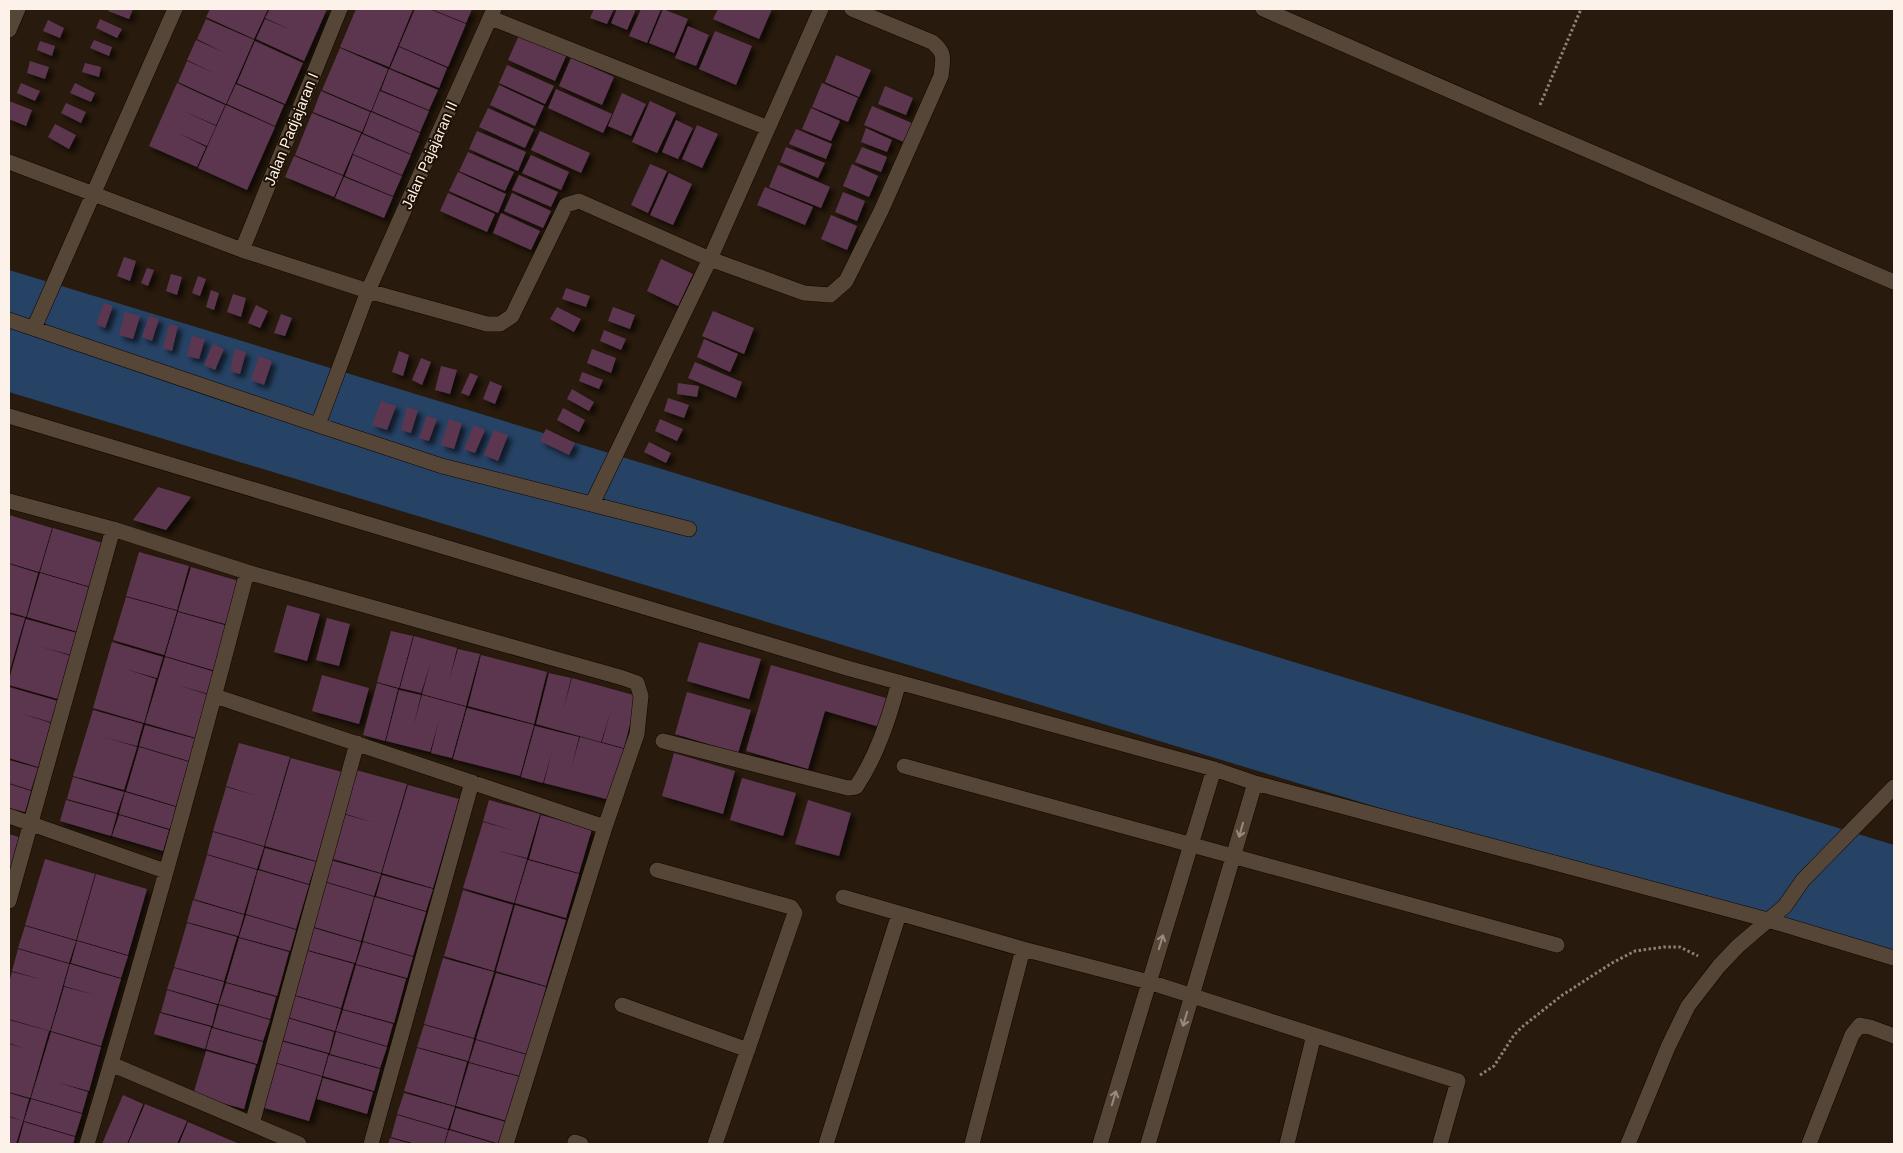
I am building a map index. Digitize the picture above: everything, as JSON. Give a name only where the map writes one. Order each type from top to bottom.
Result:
[{"type":"street","points":[[9,30],[18,9]]},
{"type":"street","points":[[34,328],[175,9]]},
{"type":"street","name":"Jalan Padjajaran I","points":[[242,250],[340,9]]},
{"type":"street","points":[[592,504],[710,259],[821,9]]},
{"type":"street","points":[[9,162],[242,250],[368,291],[487,324],[500,324],[512,316],[566,205],[579,201],[710,259],[804,293],[830,295],[846,281],[881,212],[941,76],[943,56],[940,49],[932,42],[852,9]]},
{"type":"street","points":[[1263,9],[1894,282]]},
{"type":"street","name":"Jalan Pajajaran II","points":[[318,425],[368,291],[493,13],[768,128]]},
{"type":"street","points":[[9,320],[442,466],[689,529]]},
{"type":"street","points":[[9,416],[838,666],[1214,769],[1255,783],[1768,920],[1894,958]]},
{"type":"street","points":[[9,500],[113,529],[247,572],[637,683],[642,696],[637,734],[605,827],[506,1144]]},
{"type":"street","points":[[9,901],[113,529]]},
{"type":"street","points":[[87,1144],[215,696],[247,572]]},
{"type":"street","points":[[663,741],[848,788],[856,787],[866,773],[874,756],[899,682]]},
{"type":"street","points":[[215,696],[605,827]]},
{"type":"street","points":[[252,1124],[357,744]]},
{"type":"street","points":[[904,766],[1557,945]]},
{"type":"street","points":[[1100,1144],[1214,769]]},
{"type":"street","points":[[371,1144],[472,782]]},
{"type":"street","points":[[1148,1144],[1255,783]]},
{"type":"street","points":[[1628,1144],[1668,1047],[1688,1006],[1719,966],[1738,946],[1785,906],[1803,880],[1894,787]]},
{"type":"street","points":[[9,816],[165,871]]},
{"type":"street","points":[[657,870],[794,909],[795,913],[715,1144]]},
{"type":"street","points":[[843,897],[1023,950],[1149,982],[1458,1081],[1440,1144]]},
{"type":"street","points":[[826,1144],[899,914]]},
{"type":"street","points":[[972,1144],[1023,950]]},
{"type":"street","points":[[622,1005],[748,1050]]},
{"type":"street","points":[[1809,1144],[1852,1035],[1860,1025],[1894,1036]]},
{"type":"street","points":[[1286,1144],[1314,1035]]},
{"type":"street","points":[[111,1064],[300,1144]]},
{"type":"path","points":[[1531,126],[1581,9]]},
{"type":"path","points":[[1458,1081],[1479,1076],[1494,1066],[1514,1035],[1522,1027],[1561,996],[1634,951],[1680,947],[1719,966]]},
{"type":"water","points":[[9,270],[1894,845],[1894,964],[9,392]]},
{"type":"building","points":[[109,9],[133,9],[129,19],[108,11]]},
{"type":"building","points":[[210,9],[268,9],[254,39],[206,17]]},
{"type":"building","points":[[270,9],[327,9],[304,61],[256,39],[265,19],[294,31],[265,18]]},
{"type":"building","points":[[356,9],[413,9],[389,67],[340,47]]},
{"type":"building","points":[[415,9],[429,9],[466,24],[448,67],[399,46]]},
{"type":"building","points":[[431,9],[472,9],[466,23]]},
{"type":"building","points":[[594,9],[614,9],[607,24],[590,18]]},
{"type":"building","points":[[617,9],[636,9],[627,30],[611,23]]},
{"type":"building","points":[[641,9],[661,9],[647,43],[629,36]]},
{"type":"building","points":[[663,9],[688,19],[674,53],[649,43]]},
{"type":"building","points":[[718,9],[772,9],[759,39],[713,19]]},
{"type":"building","points":[[100,19],[122,29],[117,38],[96,28]]},
{"type":"building","points":[[206,19],[254,40],[226,104],[178,82],[187,61],[216,74],[187,60],[196,40],[225,53],[197,39]]},
{"type":"building","points":[[48,20],[64,28],[60,38],[43,31]]},
{"type":"building","points":[[688,26],[709,35],[696,66],[675,58]]},
{"type":"building","points":[[715,31],[752,46],[736,85],[699,69]]},
{"type":"building","points":[[520,33],[567,54],[555,81],[508,60]]},
{"type":"building","points":[[94,40],[112,47],[109,56],[90,48]]},
{"type":"building","points":[[40,41],[55,46],[52,56],[37,50]]},
{"type":"building","points":[[255,41],[303,63],[285,104],[237,83]]},
{"type":"building","points":[[399,47],[447,68],[439,88],[390,68]]},
{"type":"building","points":[[340,48],[388,69],[371,111],[322,90]]},
{"type":"building","points":[[836,55],[871,70],[859,97],[825,82]]},
{"type":"building","points":[[571,58],[614,77],[602,105],[559,86]]},
{"type":"building","points":[[30,61],[49,67],[45,79],[27,73]]},
{"type":"building","points":[[85,63],[101,67],[99,77],[82,72]]},
{"type":"building","points":[[507,65],[554,86],[545,104],[499,83]]},
{"type":"building","points":[[389,69],[438,90],[429,110],[381,90]]},
{"type":"building","points":[[21,83],[40,91],[35,101],[17,93]]},
{"type":"building","points":[[75,83],[95,93],[91,102],[70,93]]},
{"type":"building","points":[[177,83],[225,105],[216,125],[181,110],[216,126],[207,146],[178,133],[206,147],[197,167],[149,146]]},
{"type":"building","points":[[822,83],[858,98],[848,122],[812,107]]},
{"type":"building","points":[[236,84],[284,105],[275,126],[227,104]]},
{"type":"building","points":[[499,85],[544,106],[535,126],[490,105]]},
{"type":"building","points":[[885,86],[913,98],[906,115],[878,104]]},
{"type":"building","points":[[556,89],[612,114],[603,133],[548,108]]},
{"type":"building","points":[[321,91],[370,112],[362,132],[313,112]]},
{"type":"building","points":[[380,91],[429,111],[420,132],[372,111]]},
{"type":"building","points":[[622,93],[646,104],[631,136],[608,126]]},
{"type":"building","points":[[9,101],[32,110],[26,126],[9,119]]},
{"type":"building","points":[[650,101],[676,113],[657,153],[632,142]]},
{"type":"building","points":[[66,103],[86,112],[81,123],[61,113]]},
{"type":"building","points":[[226,105],[275,127],[247,190],[198,168]]},
{"type":"building","points":[[872,106],[914,124],[906,143],[864,125]]},
{"type":"building","points":[[488,108],[534,129],[525,148],[479,127]]},
{"type":"building","points":[[811,108],[840,121],[831,141],[802,129]]},
{"type":"building","points":[[371,112],[420,133],[411,154],[363,133]]},
{"type":"building","points":[[312,113],[361,133],[343,175],[295,155]]},
{"type":"building","points":[[676,120],[693,128],[678,159],[662,152]]},
{"type":"building","points":[[55,124],[76,135],[69,149],[48,137]]},
{"type":"building","points":[[697,125],[718,134],[702,168],[682,159]]},
{"type":"building","points":[[866,128],[892,140],[887,152],[861,142]]},
{"type":"building","points":[[796,129],[832,144],[826,159],[789,144]]},
{"type":"building","points":[[477,131],[526,152],[518,171],[469,149]]},
{"type":"building","points":[[540,131],[590,153],[581,173],[531,150]]},
{"type":"building","points":[[362,134],[411,155],[402,175],[353,154]]},
{"type":"building","points":[[786,147],[825,163],[818,178],[780,162]]},
{"type":"building","points":[[862,147],[887,157],[881,172],[855,162]]},
{"type":"building","points":[[468,152],[514,172],[505,191],[459,171]]},
{"type":"building","points":[[353,155],[402,176],[393,196],[345,176]]},
{"type":"building","points":[[531,155],[569,172],[561,190],[522,173]]},
{"type":"building","points":[[294,156],[343,176],[334,197],[285,177]]},
{"type":"building","points":[[650,164],[667,171],[648,213],[631,205]]},
{"type":"building","points":[[852,164],[878,176],[869,197],[843,186]]},
{"type":"building","points":[[778,165],[830,187],[821,208],[769,187]]},
{"type":"building","points":[[458,172],[506,194],[498,213],[449,191]]},
{"type":"building","points":[[669,173],[692,184],[673,225],[650,215]]},
{"type":"building","points":[[519,175],[558,192],[551,207],[512,190]]},
{"type":"building","points":[[344,177],[393,197],[384,218],[335,198]]},
{"type":"building","points":[[765,187],[813,207],[805,225],[757,205]]},
{"type":"building","points":[[843,192],[865,201],[857,221],[835,212]]},
{"type":"building","points":[[448,193],[495,214],[487,232],[440,211]]},
{"type":"building","points":[[512,193],[551,211],[543,228],[504,211]]},
{"type":"building","points":[[501,213],[540,231],[531,250],[493,233]]},
{"type":"building","points":[[831,215],[857,226],[847,250],[821,239]]},
{"type":"building","points":[[124,257],[136,261],[130,281],[117,276]]},
{"type":"building","points":[[661,259],[693,274],[678,306],[647,291]]},
{"type":"building","points":[[147,268],[154,270],[148,286],[141,283]]},
{"type":"building","points":[[171,274],[182,277],[177,295],[166,291]]},
{"type":"building","points":[[198,276],[206,279],[200,296],[192,293]]},
{"type":"building","points":[[566,288],[590,296],[586,307],[562,299]]},
{"type":"building","points":[[211,290],[219,293],[214,310],[206,307]]},
{"type":"building","points":[[233,294],[246,298],[241,317],[227,312]]},
{"type":"building","points":[[104,303],[113,306],[105,328],[96,324]]},
{"type":"building","points":[[256,305],[268,311],[260,328],[248,323]]},
{"type":"building","points":[[557,307],[581,319],[574,332],[550,319]]},
{"type":"building","points":[[613,307],[635,315],[630,329],[608,321]]},
{"type":"building","points":[[713,311],[754,328],[744,354],[702,336]]},
{"type":"building","points":[[125,312],[140,316],[133,339],[119,335]]},
{"type":"building","points":[[281,314],[292,318],[285,336],[274,333]]},
{"type":"building","points":[[149,316],[159,319],[152,341],[142,337]]},
{"type":"building","points":[[169,324],[178,326],[172,351],[163,348]]},
{"type":"building","points":[[604,330],[626,339],[621,350],[600,341]]},
{"type":"building","points":[[192,336],[205,339],[199,359],[187,356]]},
{"type":"building","points":[[704,339],[738,354],[730,372],[697,357]]},
{"type":"building","points":[[213,344],[224,349],[215,370],[204,365]]},
{"type":"building","points":[[235,349],[246,352],[240,374],[230,371]]},
{"type":"building","points":[[592,349],[616,358],[611,373],[587,363]]},
{"type":"building","points":[[399,351],[409,355],[403,376],[392,372]]},
{"type":"building","points":[[259,356],[272,361],[264,385],[251,380]]},
{"type":"building","points":[[421,358],[431,362],[422,385],[412,380]]},
{"type":"building","points":[[695,362],[742,382],[736,398],[688,378]]},
{"type":"building","points":[[441,366],[457,370],[450,394],[435,390]]},
{"type":"building","points":[[582,372],[603,380],[599,389],[579,381]]},
{"type":"building","points":[[470,373],[478,376],[469,396],[461,393]]},
{"type":"building","points":[[490,381],[502,386],[495,404],[483,399]]},
{"type":"building","points":[[678,383],[699,386],[697,397],[677,394]]},
{"type":"building","points":[[572,389],[594,402],[589,411],[567,399]]},
{"type":"building","points":[[668,398],[689,405],[684,418],[664,411]]},
{"type":"building","points":[[381,401],[396,406],[387,430],[372,425]]},
{"type":"building","points":[[407,407],[418,410],[411,433],[401,430]]},
{"type":"building","points":[[563,408],[585,420],[579,432],[557,420]]},
{"type":"building","points":[[427,416],[437,419],[429,441],[419,438]]},
{"type":"building","points":[[449,419],[462,423],[454,449],[441,445]]},
{"type":"building","points":[[660,419],[683,429],[677,441],[655,431]]},
{"type":"building","points":[[474,425],[485,430],[475,453],[464,449]]},
{"type":"building","points":[[546,429],[575,443],[569,455],[540,441]]},
{"type":"building","points":[[494,430],[508,435],[498,461],[484,455]]},
{"type":"building","points":[[649,442],[671,453],[666,463],[644,452]]},
{"type":"building","points":[[158,487],[191,497],[166,530],[133,520]]},
{"type":"building","points":[[9,515],[52,528],[39,572],[9,563]]},
{"type":"building","points":[[53,528],[103,543],[91,587],[40,572]]},
{"type":"building","points":[[139,552],[189,566],[177,610],[126,596]]},
{"type":"building","points":[[9,564],[38,573],[26,617],[9,612]]},
{"type":"building","points":[[191,567],[242,582],[229,625],[178,611]]},
{"type":"building","points":[[40,573],[91,588],[78,632],[27,617]]},
{"type":"building","points":[[126,597],[177,611],[164,655],[113,640]]},
{"type":"building","points":[[287,605],[320,614],[307,661],[274,652]]},
{"type":"building","points":[[178,612],[228,626],[216,671],[165,656]]},
{"type":"building","points":[[9,614],[25,618],[9,673]]},
{"type":"building","points":[[327,618],[350,624],[339,666],[316,660]]},
{"type":"building","points":[[26,619],[77,633],[71,655],[39,646],[71,656],[58,699],[9,685]]},
{"type":"building","points":[[391,631],[413,636],[399,688],[377,682]]},
{"type":"building","points":[[414,636],[457,648],[449,681],[458,649],[480,654],[466,706],[422,694],[431,662],[421,693],[400,688]]},
{"type":"building","points":[[112,642],[163,657],[157,678],[125,669],[156,679],[144,723],[93,708]]},
{"type":"building","points":[[699,642],[761,659],[749,699],[687,681]]},
{"type":"building","points":[[481,655],[547,672],[534,724],[468,706]]},
{"type":"building","points":[[165,657],[215,672],[209,694],[177,685],[209,695],[196,738],[145,723]]},
{"type":"building","points":[[771,665],[893,700],[883,728],[825,711],[808,769],[746,751]]},
{"type":"building","points":[[549,673],[571,678],[563,711],[572,678],[637,696],[624,748],[602,742],[611,710],[601,742],[536,724]]},
{"type":"building","points":[[322,675],[369,688],[359,724],[312,711]]},
{"type":"building","points":[[377,683],[398,689],[385,741],[363,735]]},
{"type":"building","points":[[9,687],[58,701],[51,722],[19,713],[51,723],[38,767],[9,758]]},
{"type":"building","points":[[399,690],[421,695],[413,727],[422,695],[466,707],[452,758],[431,753],[439,720],[430,752],[386,741]]},
{"type":"building","points":[[687,692],[751,710],[738,753],[675,734]]},
{"type":"building","points":[[467,708],[534,725],[520,776],[453,759]]},
{"type":"building","points":[[93,710],[143,724],[137,746],[104,737],[137,747],[124,790],[73,776]]},
{"type":"building","points":[[145,725],[196,739],[189,761],[139,746]]},
{"type":"building","points":[[535,726],[579,737],[571,769],[580,737],[624,749],[610,800],[544,783],[552,751],[543,783],[521,777]]},
{"type":"building","points":[[239,743],[290,757],[264,846],[213,831],[226,787],[258,796],[226,786]]},
{"type":"building","points":[[139,747],[189,762],[176,806],[126,791]]},
{"type":"building","points":[[674,753],[735,771],[723,814],[662,796]]},
{"type":"building","points":[[291,758],[342,772],[316,861],[265,846]]},
{"type":"building","points":[[9,760],[38,768],[31,790],[9,783]]},
{"type":"building","points":[[356,770],[407,784],[381,873],[330,858],[343,814],[375,823],[343,813]]},
{"type":"building","points":[[73,777],[124,792],[117,813],[67,799]]},
{"type":"building","points":[[742,778],[796,793],[783,836],[730,820]]},
{"type":"building","points":[[9,784],[31,791],[25,812],[9,808]]},
{"type":"building","points":[[408,785],[459,799],[433,888],[382,873]]},
{"type":"building","points":[[125,792],[176,807],[170,829],[119,814]]},
{"type":"building","points":[[66,800],[117,814],[111,836],[60,821]]},
{"type":"building","points":[[489,800],[540,814],[527,858],[495,850],[527,859],[514,903],[463,888],[483,822],[515,831],[483,821]]},
{"type":"building","points":[[808,800],[851,813],[839,856],[795,844]]},
{"type":"building","points":[[119,815],[169,830],[163,851],[112,836]]},
{"type":"building","points":[[541,815],[592,829],[579,873],[529,859]]},
{"type":"building","points":[[213,832],[264,847],[257,869],[207,854]]},
{"type":"building","points":[[9,834],[22,838],[9,879]]},
{"type":"building","points":[[265,848],[316,862],[309,884],[259,869]]},
{"type":"building","points":[[207,855],[257,870],[244,914],[194,899]]},
{"type":"building","points":[[45,859],[95,874],[76,940],[25,925]]},
{"type":"building","points":[[330,860],[381,874],[374,896],[324,881]]},
{"type":"building","points":[[528,860],[579,874],[566,918],[515,903]]},
{"type":"building","points":[[258,870],[309,885],[296,929],[246,914]]},
{"type":"building","points":[[96,874],[147,889],[128,955],[77,940]]},
{"type":"building","points":[[382,875],[433,889],[426,911],[376,896]]},
{"type":"building","points":[[324,882],[374,897],[361,941],[311,926]]},
{"type":"building","points":[[463,890],[513,905],[494,971],[444,956]]},
{"type":"building","points":[[375,897],[426,912],[413,956],[363,941]]},
{"type":"building","points":[[193,900],[244,915],[238,936],[187,922]]},
{"type":"building","points":[[515,905],[566,920],[546,986],[496,971]]},
{"type":"building","points":[[246,915],[296,930],[290,951],[239,937]]},
{"type":"building","points":[[187,923],[237,937],[224,981],[174,967]]},
{"type":"building","points":[[25,926],[76,941],[69,963],[18,948]]},
{"type":"building","points":[[310,927],[361,942],[355,963],[304,949]]},
{"type":"building","points":[[239,938],[289,952],[277,996],[226,982]]},
{"type":"building","points":[[77,941],[128,956],[121,978],[71,963]]},
{"type":"building","points":[[363,942],[413,957],[407,978],[356,964]]},
{"type":"building","points":[[18,949],[69,964],[50,1031],[9,1019],[9,982],[12,972],[44,980],[12,971]]},
{"type":"building","points":[[304,950],[354,964],[341,1008],[291,994]]},
{"type":"building","points":[[443,958],[494,972],[474,1038],[424,1024]]},
{"type":"building","points":[[70,964],[121,979],[101,1046],[51,1031],[64,987],[96,995],[64,986]]},
{"type":"building","points":[[356,965],[406,979],[394,1023],[343,1009]]},
{"type":"building","points":[[174,968],[224,982],[218,1004],[167,989]]},
{"type":"building","points":[[496,973],[546,987],[527,1054],[476,1039]]},
{"type":"building","points":[[226,983],[276,997],[270,1019],[219,1004]]},
{"type":"building","points":[[167,990],[217,1005],[212,1026],[161,1012]]},
{"type":"building","points":[[291,995],[341,1009],[335,1031],[284,1016]]},
{"type":"building","points":[[219,1005],[270,1020],[263,1041],[213,1027]]},
{"type":"building","points":[[343,1010],[393,1024],[387,1046],[336,1031]]},
{"type":"building","points":[[160,1013],[211,1027],[205,1049],[154,1034]]},
{"type":"building","points":[[284,1017],[334,1032],[329,1053],[278,1039]]},
{"type":"building","points":[[9,1020],[49,1031],[30,1098],[9,1092],[9,1044],[24,1048],[9,1043]]},
{"type":"building","points":[[424,1025],[474,1039],[468,1061],[417,1047]]},
{"type":"building","points":[[212,1028],[263,1042],[257,1064],[206,1049]]},
{"type":"building","points":[[51,1032],[101,1047],[89,1091],[56,1082],[88,1092],[82,1113],[31,1098]]},
{"type":"building","points":[[336,1032],[387,1047],[380,1068],[330,1054]]},
{"type":"building","points":[[277,1040],[328,1054],[322,1076],[271,1061]]},
{"type":"building","points":[[476,1040],[527,1055],[520,1076],[469,1062]]},
{"type":"building","points":[[417,1048],[467,1062],[455,1106],[404,1091]]},
{"type":"building","points":[[206,1051],[256,1065],[244,1109],[193,1095]]},
{"type":"building","points":[[329,1055],[380,1069],[374,1091],[323,1076]]},
{"type":"building","points":[[271,1062],[322,1077],[309,1121],[258,1106]]},
{"type":"building","points":[[469,1063],[520,1077],[507,1121],[456,1106]]},
{"type":"building","points":[[323,1078],[373,1092],[367,1114],[317,1099]]},
{"type":"building","points":[[9,1093],[29,1099],[23,1121],[9,1116]]},
{"type":"building","points":[[404,1093],[455,1107],[448,1129],[397,1114]]},
{"type":"building","points":[[123,1095],[143,1104],[127,1144],[102,1144]]},
{"type":"building","points":[[31,1099],[82,1114],[75,1136],[24,1121]]},
{"type":"building","points":[[145,1104],[187,1121],[177,1144],[128,1144]]},
{"type":"building","points":[[456,1108],[506,1122],[500,1144],[450,1129]]},
{"type":"building","points":[[397,1115],[448,1130],[444,1144],[416,1144],[391,1137]]},
{"type":"building","points":[[9,1117],[23,1121],[16,1144],[9,1144]]},
{"type":"building","points":[[24,1122],[75,1137],[73,1144],[18,1144]]},
{"type":"building","points":[[188,1122],[230,1140],[240,1144],[179,1144]]},
{"type":"building","points":[[449,1130],[496,1144],[445,1144]]},
{"type":"building","points":[[390,1138],[412,1144],[388,1144]]}]
